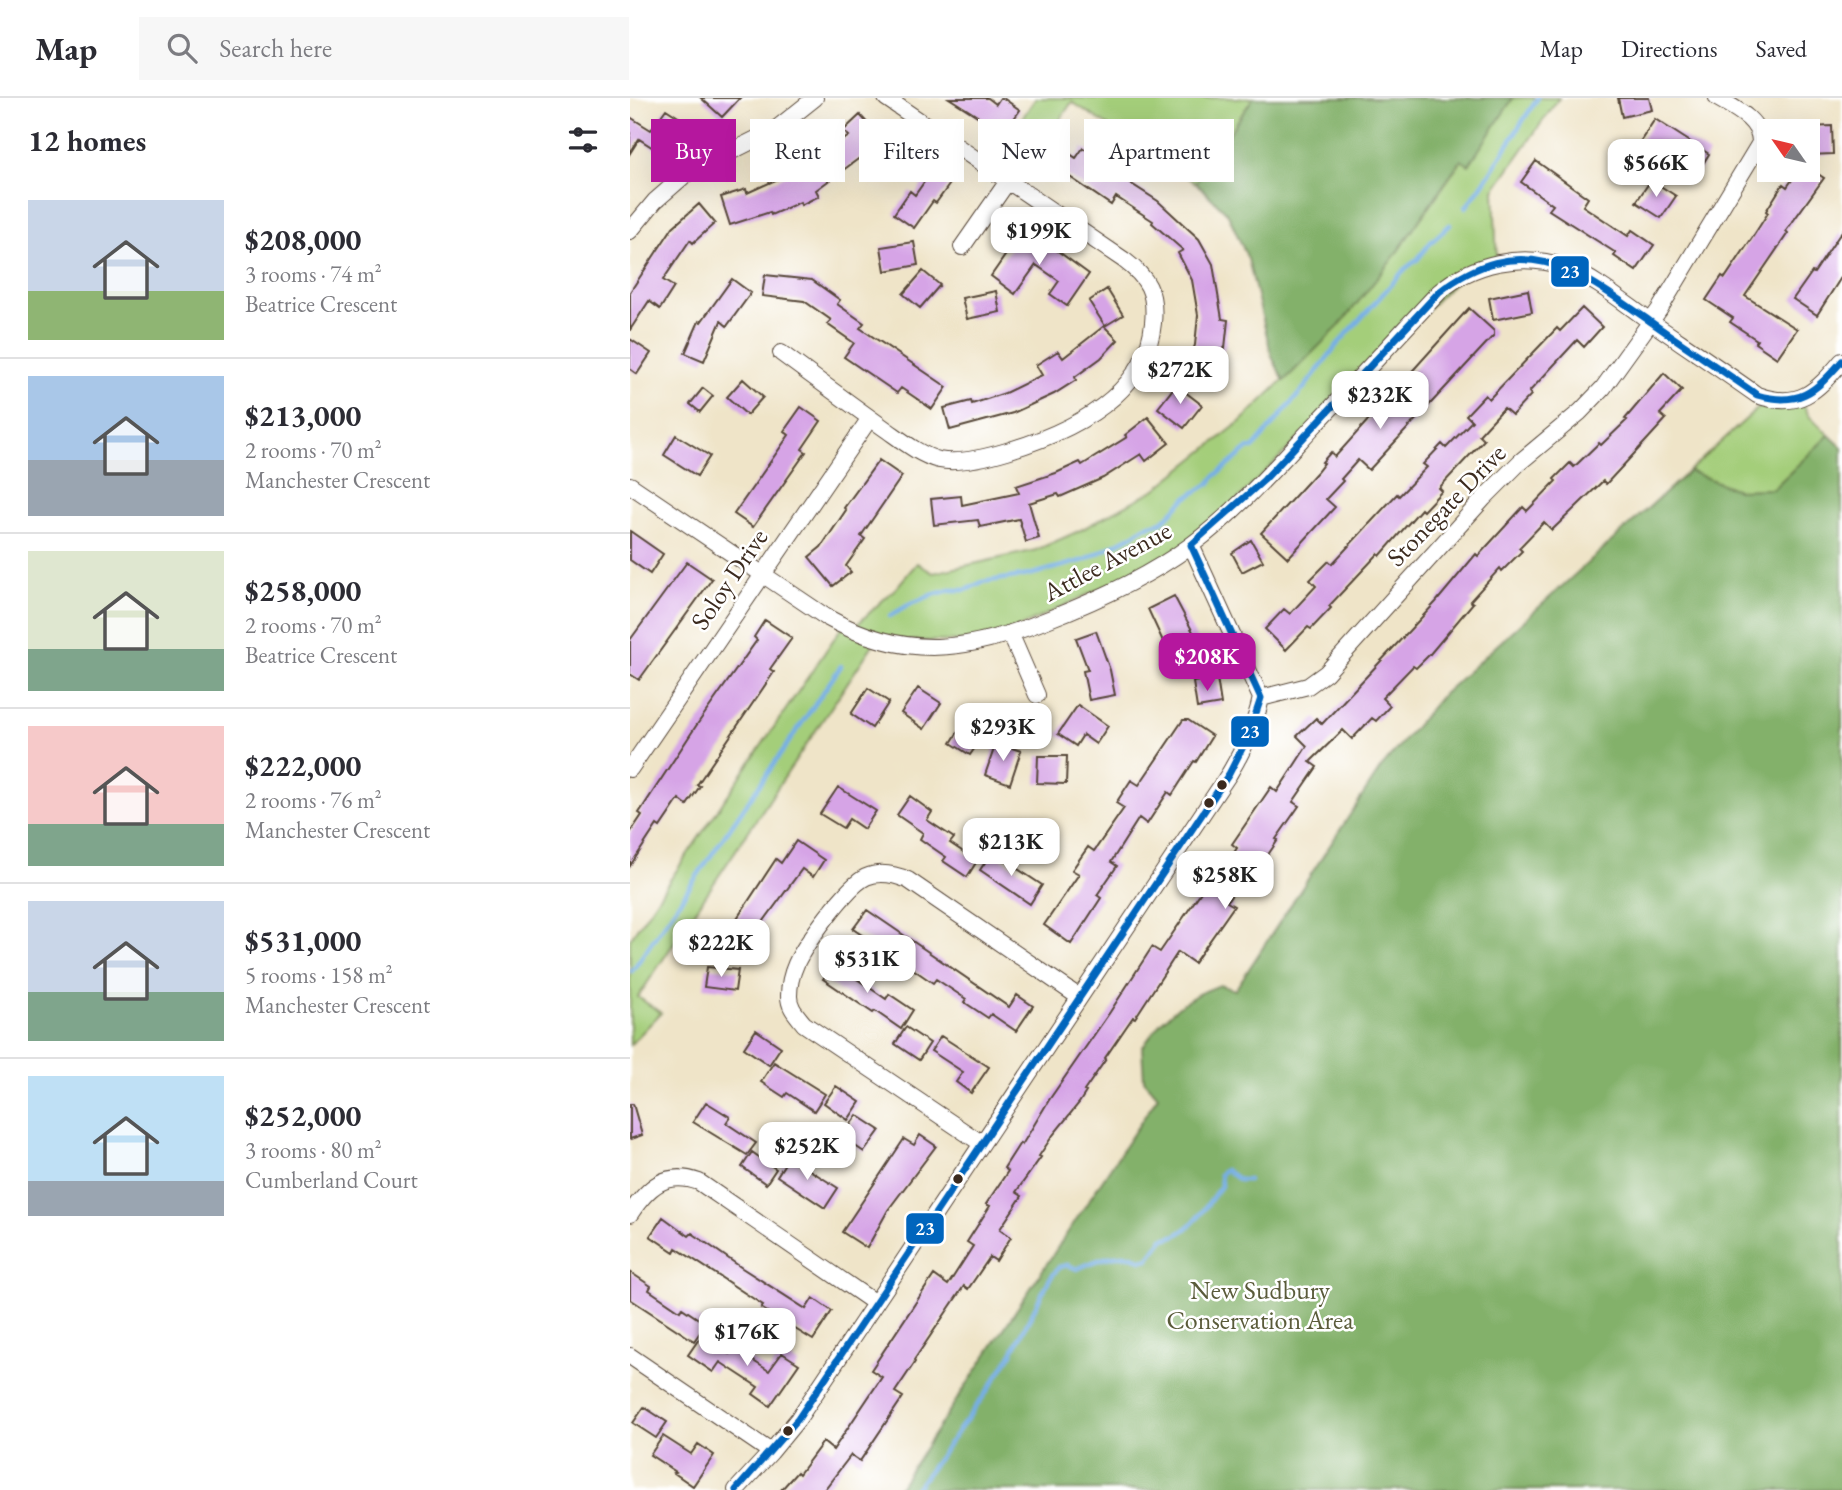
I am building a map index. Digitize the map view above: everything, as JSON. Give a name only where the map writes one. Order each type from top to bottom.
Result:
[{"type":"street","points":[[630,230],[655,201],[686,174],[776,129],[815,98]]},
{"type":"street","points":[[886,98],[978,161]]},
{"type":"street","name":"Stonegate Drive","points":[[1261,698],[1307,686],[1326,673],[1484,498],[1603,388],[1651,322],[1760,143],[1761,135],[1750,120],[1717,98]]},
{"type":"street","points":[[962,247],[1007,182]]},
{"type":"street","points":[[780,353],[923,454],[940,460],[996,454],[1041,439],[1096,412],[1123,387],[1144,359],[1151,341],[1155,311],[1153,297],[1144,276],[1009,182]]},
{"type":"street","name":"Attlee Avenue","points":[[630,485],[845,627],[884,641],[947,647],[1011,635],[1106,594],[1160,566],[1191,545],[1264,480],[1439,292],[1460,276],[1497,263],[1520,260],[1565,267],[1586,278],[1757,395],[1772,400],[1802,398],[1816,388],[1842,361]]},
{"type":"street","name":"Soloy Drive","points":[[630,769],[870,418]]},
{"type":"street","points":[[736,1490],[797,1419],[1229,774],[1251,733],[1261,698],[1191,545]]},
{"type":"street","points":[[1011,635],[1037,695]]},
{"type":"street","points":[[981,1143],[804,1024],[792,1009],[789,996],[796,964],[840,899],[850,889],[866,877],[894,874],[908,880],[1079,997]]},
{"type":"street","points":[[630,1214],[652,1187],[668,1179],[685,1177],[699,1182],[875,1303]]},
{"type":"street","points":[[630,1356],[771,1452]]},
{"type":"green space","points":[[1036,98],[1253,98],[1234,126],[1234,119],[1098,119],[1072,102],[1060,119],[1022,119]]},
{"type":"green space","points":[[1253,98],[1513,98],[1469,165],[1461,160],[1393,258],[1339,326],[1284,381],[1272,357],[1248,259],[1228,214],[1196,183],[1234,182],[1234,126]]},
{"type":"green space","points":[[1513,98],[1559,98],[1494,190],[1497,264],[1459,278],[1192,545],[988,642],[876,640],[638,997],[661,1013],[630,1045],[630,939],[842,627],[851,630],[896,588],[917,563],[933,573],[1036,550],[1079,531],[1156,489],[1240,422],[1339,326],[1393,258],[1462,160],[1469,164]]},
{"type":"green space","points":[[1767,400],[1801,400],[1809,416],[1829,435],[1773,489],[1737,490],[1689,471]]},
{"type":"green space","name":"New Sudbury Conservation Area","points":[[1829,435],[1842,447],[1842,1490],[897,1490],[1158,1096],[1144,1080],[1142,1048],[1160,1023],[1198,994],[1220,985],[1235,990],[1380,769],[1440,697],[1689,471],[1737,490],[1773,489]]},
{"type":"building","points":[[701,98],[740,98],[722,117]]},
{"type":"building","points":[[949,98],[988,98],[996,104],[1003,98],[1020,110],[1014,119],[982,119]]},
{"type":"building","points":[[1618,98],[1649,98],[1652,110],[1622,117]]},
{"type":"building","points":[[666,109],[681,119],[659,119]]},
{"type":"building","points":[[860,115],[864,119],[859,119],[859,158],[845,169],[845,139],[849,136],[845,129]]},
{"type":"building","points":[[630,117],[651,130],[651,147],[639,139],[630,153]]},
{"type":"building","points":[[1655,119],[1709,154],[1693,180],[1638,145]]},
{"type":"building","points":[[1820,126],[1832,126],[1833,154],[1820,155]]},
{"type":"building","points":[[1084,149],[1084,182],[1129,182],[1158,201],[1199,239],[1213,264],[1222,319],[1228,320],[1225,348],[1208,386],[1183,376],[1195,345],[1198,315],[1192,280],[1178,253],[1183,250],[1152,223],[1153,221],[1116,197],[1111,205],[1070,177],[1070,154],[1076,158]]},
{"type":"building","points":[[1536,161],[1588,198],[1583,206],[1628,236],[1632,230],[1654,245],[1636,271],[1614,256],[1616,253],[1549,210],[1553,205],[1521,182]]},
{"type":"building","points":[[1820,175],[1824,178],[1745,296],[1797,329],[1777,358],[1755,343],[1757,340],[1730,322],[1733,318],[1706,300],[1722,276],[1725,278],[1752,238],[1783,184],[1787,187],[1791,182],[1820,182]]},
{"type":"building","points":[[1651,180],[1676,196],[1661,218],[1636,202]]},
{"type":"building","points":[[771,182],[827,182],[816,190],[819,196],[801,205],[800,202],[771,215],[770,212],[730,225],[721,197],[746,189],[747,193]]},
{"type":"building","points":[[924,182],[951,182],[936,203],[933,201],[914,228],[894,214],[910,191],[915,195]]},
{"type":"building","points":[[699,204],[715,223],[693,243],[690,240],[663,280],[674,287],[660,309],[649,301],[630,330],[630,292],[673,227]]},
{"type":"building","points":[[1025,227],[1089,274],[1067,306],[1050,294],[1059,281],[1036,265],[1015,294],[991,276]]},
{"type":"building","points":[[1842,231],[1842,276],[1817,315],[1793,299]]},
{"type":"building","points":[[914,242],[918,265],[885,271],[881,247]]},
{"type":"building","points":[[923,271],[940,285],[920,308],[903,294]]},
{"type":"building","points":[[765,275],[812,280],[840,300],[837,304],[864,323],[860,328],[947,387],[932,409],[901,388],[897,393],[844,357],[854,343],[827,324],[831,320],[804,301],[762,296]]},
{"type":"building","points":[[732,279],[751,293],[727,326],[721,321],[704,361],[685,353],[699,321],[701,322]]},
{"type":"building","points":[[1107,289],[1123,315],[1105,326],[1089,301]]},
{"type":"building","points":[[1528,290],[1532,312],[1493,320],[1489,298]]},
{"type":"building","points":[[996,291],[1000,312],[967,319],[962,298]]},
{"type":"building","points":[[1469,308],[1494,331],[1494,335],[1369,470],[1358,460],[1326,499],[1335,507],[1288,558],[1261,533],[1317,472],[1331,452],[1335,457]]},
{"type":"building","points":[[1582,308],[1602,327],[1584,347],[1577,340],[1529,392],[1531,395],[1512,415],[1504,408],[1479,435],[1484,440],[1439,488],[1442,491],[1423,511],[1421,509],[1380,556],[1378,554],[1311,629],[1308,627],[1286,650],[1265,629],[1284,609],[1290,614],[1316,586],[1310,580],[1329,561],[1332,564],[1397,494],[1399,496],[1427,467],[1423,464],[1442,444],[1446,448],[1472,421],[1466,415],[1485,395],[1489,399],[1557,328],[1560,331]]},
{"type":"building","points":[[1104,326],[1118,340],[1101,358],[1075,377],[1076,380],[1054,394],[1013,413],[950,430],[944,408],[971,401],[972,404],[1005,393],[1042,375],[1036,365],[1058,351],[1063,358]]},
{"type":"building","points":[[630,339],[651,353],[637,374],[630,369]]},
{"type":"building","points":[[1664,373],[1682,390],[1660,414],[1666,419],[1606,484],[1603,481],[1552,530],[1544,522],[1519,548],[1522,551],[1502,571],[1500,568],[1470,601],[1473,603],[1430,654],[1416,668],[1413,666],[1382,698],[1390,706],[1376,721],[1372,718],[1352,739],[1343,730],[1310,762],[1317,767],[1293,802],[1299,806],[1276,839],[1278,840],[1261,865],[1255,860],[1227,902],[1234,906],[1194,963],[1178,952],[1105,1058],[1079,1103],[1053,1135],[1016,1192],[1022,1196],[1000,1229],[1011,1237],[996,1261],[990,1257],[968,1289],[964,1286],[914,1360],[895,1392],[903,1397],[860,1461],[851,1455],[824,1490],[781,1490],[797,1472],[799,1474],[823,1442],[833,1450],[882,1377],[871,1370],[934,1275],[948,1285],[973,1246],[967,1242],[990,1206],[986,1204],[1008,1171],[1004,1168],[1020,1143],[1022,1145],[1049,1100],[1152,947],[1160,952],[1205,886],[1210,890],[1237,848],[1232,844],[1271,787],[1277,792],[1307,746],[1297,736],[1316,718],[1322,724],[1436,602],[1476,554],[1478,556],[1523,507],[1527,511],[1570,463],[1574,467],[1627,420],[1625,419]]},
{"type":"building","points":[[743,379],[763,397],[747,415],[727,397]]},
{"type":"building","points":[[1176,385],[1202,405],[1184,428],[1158,408]]},
{"type":"building","points":[[703,388],[713,396],[700,412],[690,404]]},
{"type":"building","points":[[801,407],[821,421],[802,449],[806,452],[753,527],[734,514],[789,435],[784,431]]},
{"type":"building","points":[[1148,417],[1169,443],[1146,461],[1141,454],[1103,478],[1060,497],[1058,494],[1029,503],[1039,538],[1026,542],[1019,519],[980,527],[978,520],[934,525],[931,499],[961,496],[962,505],[1019,493],[1016,486],[1080,462],[1082,465],[1127,437],[1125,435]]},
{"type":"building","points":[[676,435],[710,456],[697,476],[664,455]]},
{"type":"building","points":[[879,460],[902,476],[861,536],[865,539],[846,566],[851,572],[833,586],[809,557],[821,547],[846,510],[844,508]]},
{"type":"building","points":[[630,531],[663,554],[650,574],[630,560]]},
{"type":"building","points":[[1251,540],[1263,561],[1242,572],[1232,553]]},
{"type":"building","points":[[687,562],[712,579],[639,680],[630,674],[630,640]]},
{"type":"building","points":[[1174,596],[1202,649],[1173,663],[1148,609]]},
{"type":"building","points":[[765,620],[792,638],[770,669],[774,672],[697,785],[700,786],[687,805],[679,799],[660,827],[657,825],[630,866],[630,833],[642,815],[639,813],[757,640],[754,637]]},
{"type":"building","points":[[1096,631],[1110,670],[1115,695],[1089,700],[1083,671],[1088,670],[1076,638]]},
{"type":"building","points":[[1217,678],[1221,704],[1197,708],[1193,682]]},
{"type":"building","points":[[868,688],[889,702],[872,728],[851,714]]},
{"type":"building","points":[[918,688],[941,703],[924,729],[901,713]]},
{"type":"building","points":[[1078,705],[1108,726],[1096,744],[1083,735],[1076,746],[1058,734]]},
{"type":"building","points":[[972,710],[992,723],[970,755],[951,743]]},
{"type":"building","points":[[1183,720],[1188,720],[1212,736],[1172,795],[1168,792],[1147,824],[1139,818],[1111,862],[1117,866],[1097,895],[1101,898],[1071,944],[1044,925],[1079,874],[1072,870],[1088,847],[1094,851],[1124,808],[1116,803],[1131,780],[1139,785]]},
{"type":"building","points":[[996,743],[1021,751],[1010,784],[985,775]]},
{"type":"building","points":[[1038,756],[1067,756],[1066,784],[1037,783]]},
{"type":"building","points":[[838,787],[876,811],[864,829],[849,819],[843,828],[820,814]]},
{"type":"building","points":[[910,796],[932,812],[927,820],[954,838],[950,843],[977,861],[967,877],[943,861],[946,857],[920,839],[923,833],[897,815]]},
{"type":"building","points":[[796,841],[824,860],[813,877],[802,869],[744,948],[726,935],[776,859],[781,863]]},
{"type":"building","points":[[992,852],[1042,885],[1030,904],[980,870]]},
{"type":"building","points":[[867,910],[1009,1007],[1017,995],[1033,1006],[1016,1031],[991,1014],[988,1018],[936,979],[933,983],[910,967],[912,964],[853,929]]},
{"type":"building","points":[[837,959],[860,974],[857,979],[886,999],[889,994],[913,1010],[901,1029],[823,979]]},
{"type":"building","points":[[707,967],[738,970],[735,991],[704,987]]},
{"type":"building","points":[[906,1027],[930,1043],[919,1060],[895,1044]]},
{"type":"building","points":[[756,1030],[781,1047],[769,1065],[744,1048]]},
{"type":"building","points":[[941,1036],[989,1067],[971,1093],[956,1082],[963,1072],[931,1051]]},
{"type":"building","points":[[774,1062],[825,1094],[814,1111],[787,1093],[784,1097],[761,1082]]},
{"type":"building","points":[[836,1086],[860,1102],[848,1120],[824,1103]]},
{"type":"building","points":[[706,1102],[730,1117],[726,1123],[756,1143],[747,1155],[693,1122]]},
{"type":"building","points":[[630,1104],[633,1104],[642,1135],[630,1139]]},
{"type":"building","points":[[857,1115],[880,1130],[864,1152],[842,1137]]},
{"type":"building","points":[[920,1135],[936,1146],[888,1210],[867,1248],[842,1232],[904,1139],[914,1145]]},
{"type":"building","points":[[752,1152],[776,1169],[766,1184],[742,1167]]},
{"type":"building","points":[[789,1157],[838,1188],[825,1208],[777,1176]]},
{"type":"building","points":[[663,1217],[689,1236],[692,1233],[806,1309],[813,1298],[832,1311],[813,1340],[761,1308],[763,1305],[676,1248],[674,1252],[650,1236]]},
{"type":"building","points":[[630,1272],[651,1286],[649,1290],[680,1311],[682,1308],[706,1324],[694,1341],[630,1299]]},
{"type":"building","points":[[701,1336],[729,1354],[733,1348],[769,1371],[782,1353],[799,1364],[770,1406],[753,1394],[758,1387],[720,1362],[713,1372],[688,1355]]},
{"type":"building","points":[[644,1407],[667,1422],[656,1438],[633,1423]]},
{"type":"building","points":[[663,1436],[691,1454],[698,1444],[714,1455],[693,1486],[650,1455]]},
{"type":"waterway","points":[[1466,207],[1538,98]]},
{"type":"waterway","points":[[890,616],[932,595],[950,590],[966,590],[982,582],[1029,575],[1085,560],[1144,527],[1162,522],[1186,498],[1210,483],[1249,448],[1253,448],[1337,345],[1406,268],[1450,225]]},
{"type":"waterway","points":[[632,971],[841,666]]},
{"type":"waterway","points":[[915,1490],[1011,1355],[1049,1280],[1059,1267],[1068,1265],[1077,1269],[1118,1255],[1148,1259],[1163,1239],[1190,1226],[1221,1186],[1220,1174],[1225,1170],[1239,1180],[1248,1180]]},
{"type":"transit line","name":"23","points":[[736,1490],[798,1419],[1229,774],[1248,737],[1261,698],[1191,545],[1264,480],[1439,292],[1470,273],[1498,262],[1524,259],[1574,273],[1624,303],[1757,395],[1795,398],[1814,389],[1842,361]]}]
